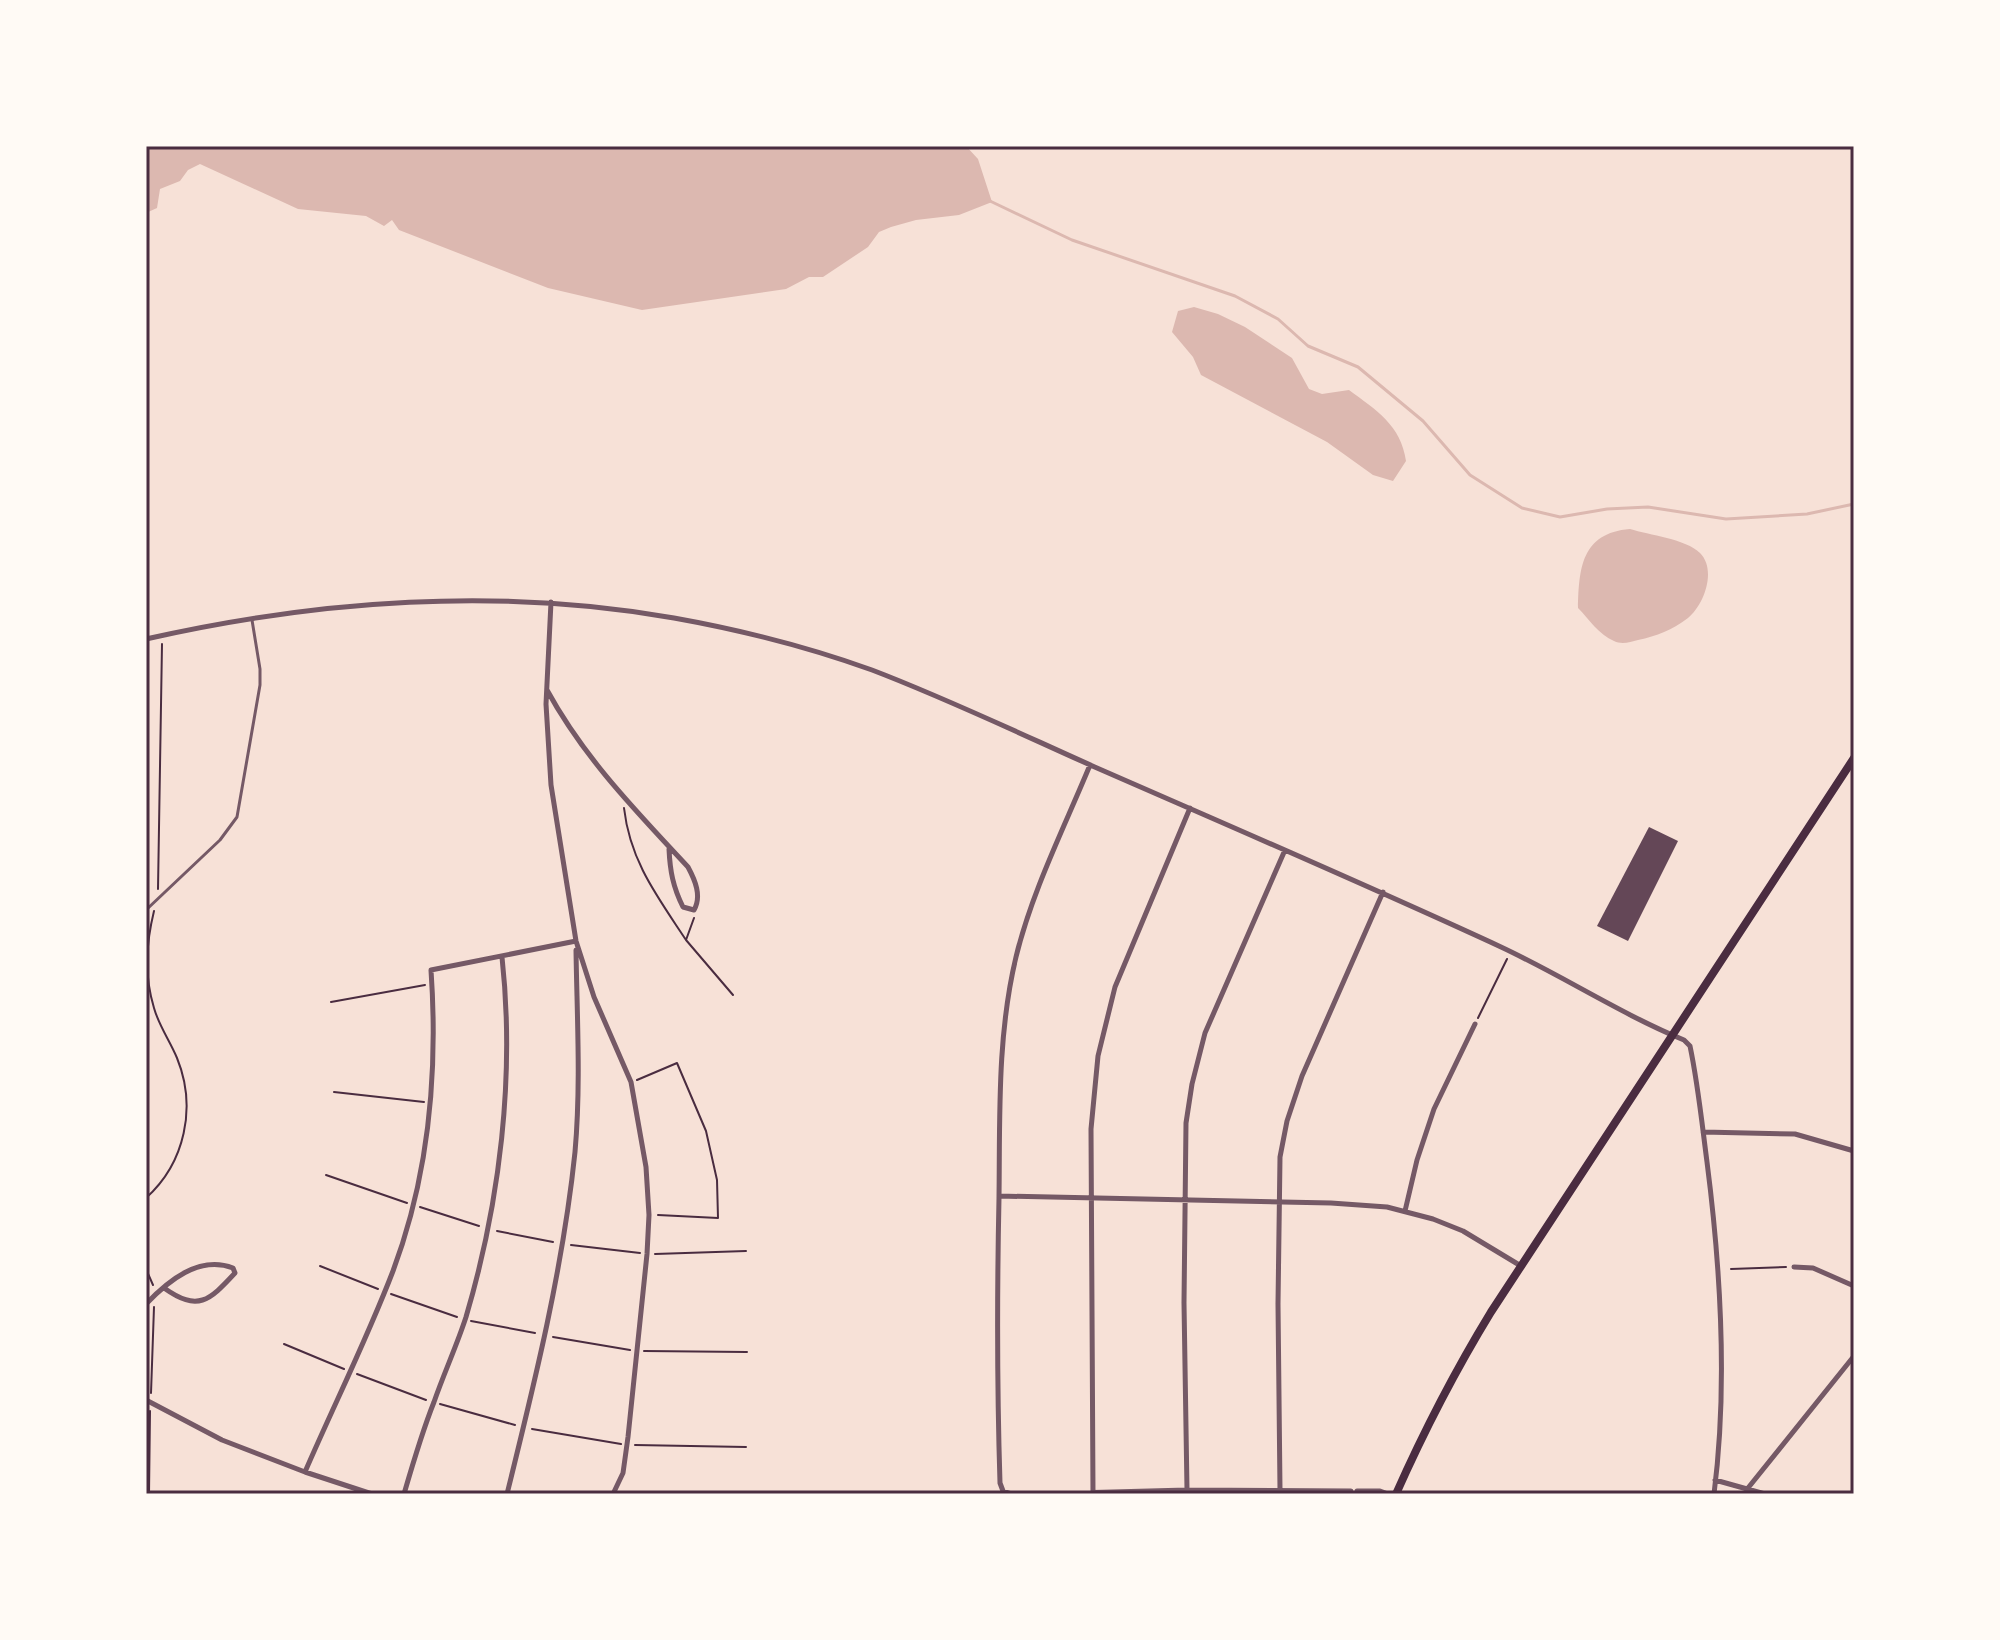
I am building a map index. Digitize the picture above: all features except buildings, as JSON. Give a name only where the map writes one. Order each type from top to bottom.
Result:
[{"type":"main road","points":[[1396,1494],[1450,1380],[1671,1035],[1854,758]]},
{"type":"street","points":[[146,639],[306,612],[493,599],[551,602],[674,618],[795,646],[872,671],[1383,892],[1510,951],[1684,1040],[1690,1046],[1715,1231],[1720,1410],[1714,1494]]},
{"type":"street","points":[[507,1494],[545,1335],[575,1150],[578,1050],[576,941],[551,785],[546,690],[551,602]]},
{"type":"street","points":[[546,690],[566,726],[623,799],[669,849],[693,876],[698,896],[694,910],[683,907],[676,891],[671,877],[669,849]]},
{"type":"street","points":[[1012,1494],[1003,1491],[1000,1483],[997,1393],[999,1086],[1016,959],[1035,897],[1090,765]]},
{"type":"street","points":[[1093,1493],[1091,1129],[1098,1056],[1115,987],[1190,808]]},
{"type":"street","points":[[1187,1490],[1186,1123],[1198,1058],[1223,988],[1285,850]]},
{"type":"street","points":[[1280,1490],[1280,1157],[1287,1121],[1302,1076],[1383,892]]},
{"type":"street","points":[[305,1472],[397,1259],[412,1205],[431,1103],[435,1016],[431,970],[576,941]]},
{"type":"street","points":[[576,941],[594,997],[631,1082],[640,1125],[649,1215],[627,1445],[623,1473],[613,1494]]},
{"type":"street","points":[[404,1494],[433,1402],[465,1320],[489,1230],[505,1094],[506,988],[502,957]]},
{"type":"street","points":[[1405,1211],[1417,1160],[1434,1109],[1475,1024]]},
{"type":"street","points":[[1703,1132],[1795,1134],[1854,1151]]},
{"type":"street","points":[[999,1196],[1367,1205],[1405,1211],[1463,1231],[1521,1266]]},
{"type":"street","points":[[146,1304],[164,1288],[198,1266],[225,1265],[233,1268],[235,1273],[208,1299],[193,1303],[181,1300],[164,1288]]},
{"type":"street","points":[[1794,1267],[1813,1268],[1854,1286]]},
{"type":"street","points":[[1748,1488],[1854,1356]]},
{"type":"street","points":[[148,1400],[222,1440],[372,1494]]},
{"type":"street","points":[[1715,1480],[1765,1494]]},
{"type":"street","points":[[1037,1494],[1187,1490],[1380,1491],[1388,1494]]},
{"type":"lane","points":[[146,910],[220,840],[237,817],[260,685],[252,620]]},
{"type":"path","points":[[146,1198],[168,1176],[177,1158],[186,1118],[184,1077],[153,1007],[146,968],[147,941],[158,898],[162,636]]},
{"type":"path","points":[[623,799],[626,828],[641,871],[686,940],[733,995]]},
{"type":"path","points":[[686,940],[696,913],[694,910]]},
{"type":"path","points":[[1475,1024],[1506,960]]},
{"type":"path","points":[[331,1002],[424,986],[428,983],[431,970]]},
{"type":"path","points":[[631,1082],[677,1063],[706,1131],[717,1180],[718,1218],[649,1215]]},
{"type":"path","points":[[334,1092],[431,1103]]},
{"type":"path","points":[[326,1175],[489,1230],[562,1244],[647,1254],[746,1251]]},
{"type":"path","points":[[320,1266],[465,1320],[638,1351],[747,1352]]},
{"type":"path","points":[[1731,1269],[1787,1267]]},
{"type":"path","points":[[146,1269],[154,1287],[148,1400],[149,1494]]},
{"type":"path","points":[[284,1344],[433,1402],[524,1427],[627,1445],[746,1447]]},
{"type":"shaded area","points":[[146,146],[966,146],[978,159],[992,202],[959,215],[916,220],[879,232],[868,247],[823,277],[809,277],[786,289],[642,310],[548,288],[399,230],[392,220],[384,226],[366,216],[298,209],[200,164],[188,170],[180,181],[160,189],[157,208],[146,213]]},
{"type":"shaded area","points":[[1194,307],[1245,327],[1292,358],[1309,389],[1322,394],[1349,390],[1378,412],[1399,438],[1406,461],[1393,481],[1373,475],[1327,442],[1201,375],[1193,357],[1172,332],[1178,311]]},
{"type":"shaded area","points":[[1630,529],[1694,548],[1705,560],[1708,578],[1699,605],[1688,618],[1658,634],[1620,643],[1604,635],[1578,608],[1580,580],[1586,555],[1592,545],[1614,532]]},
{"type":"waterway","points":[[990,201],[1072,240],[1235,296],[1278,319],[1308,346],[1358,367],[1423,421],[1470,475],[1522,508],[1560,517],[1607,509],[1648,507],[1726,519],[1807,514],[1854,504]]}]
